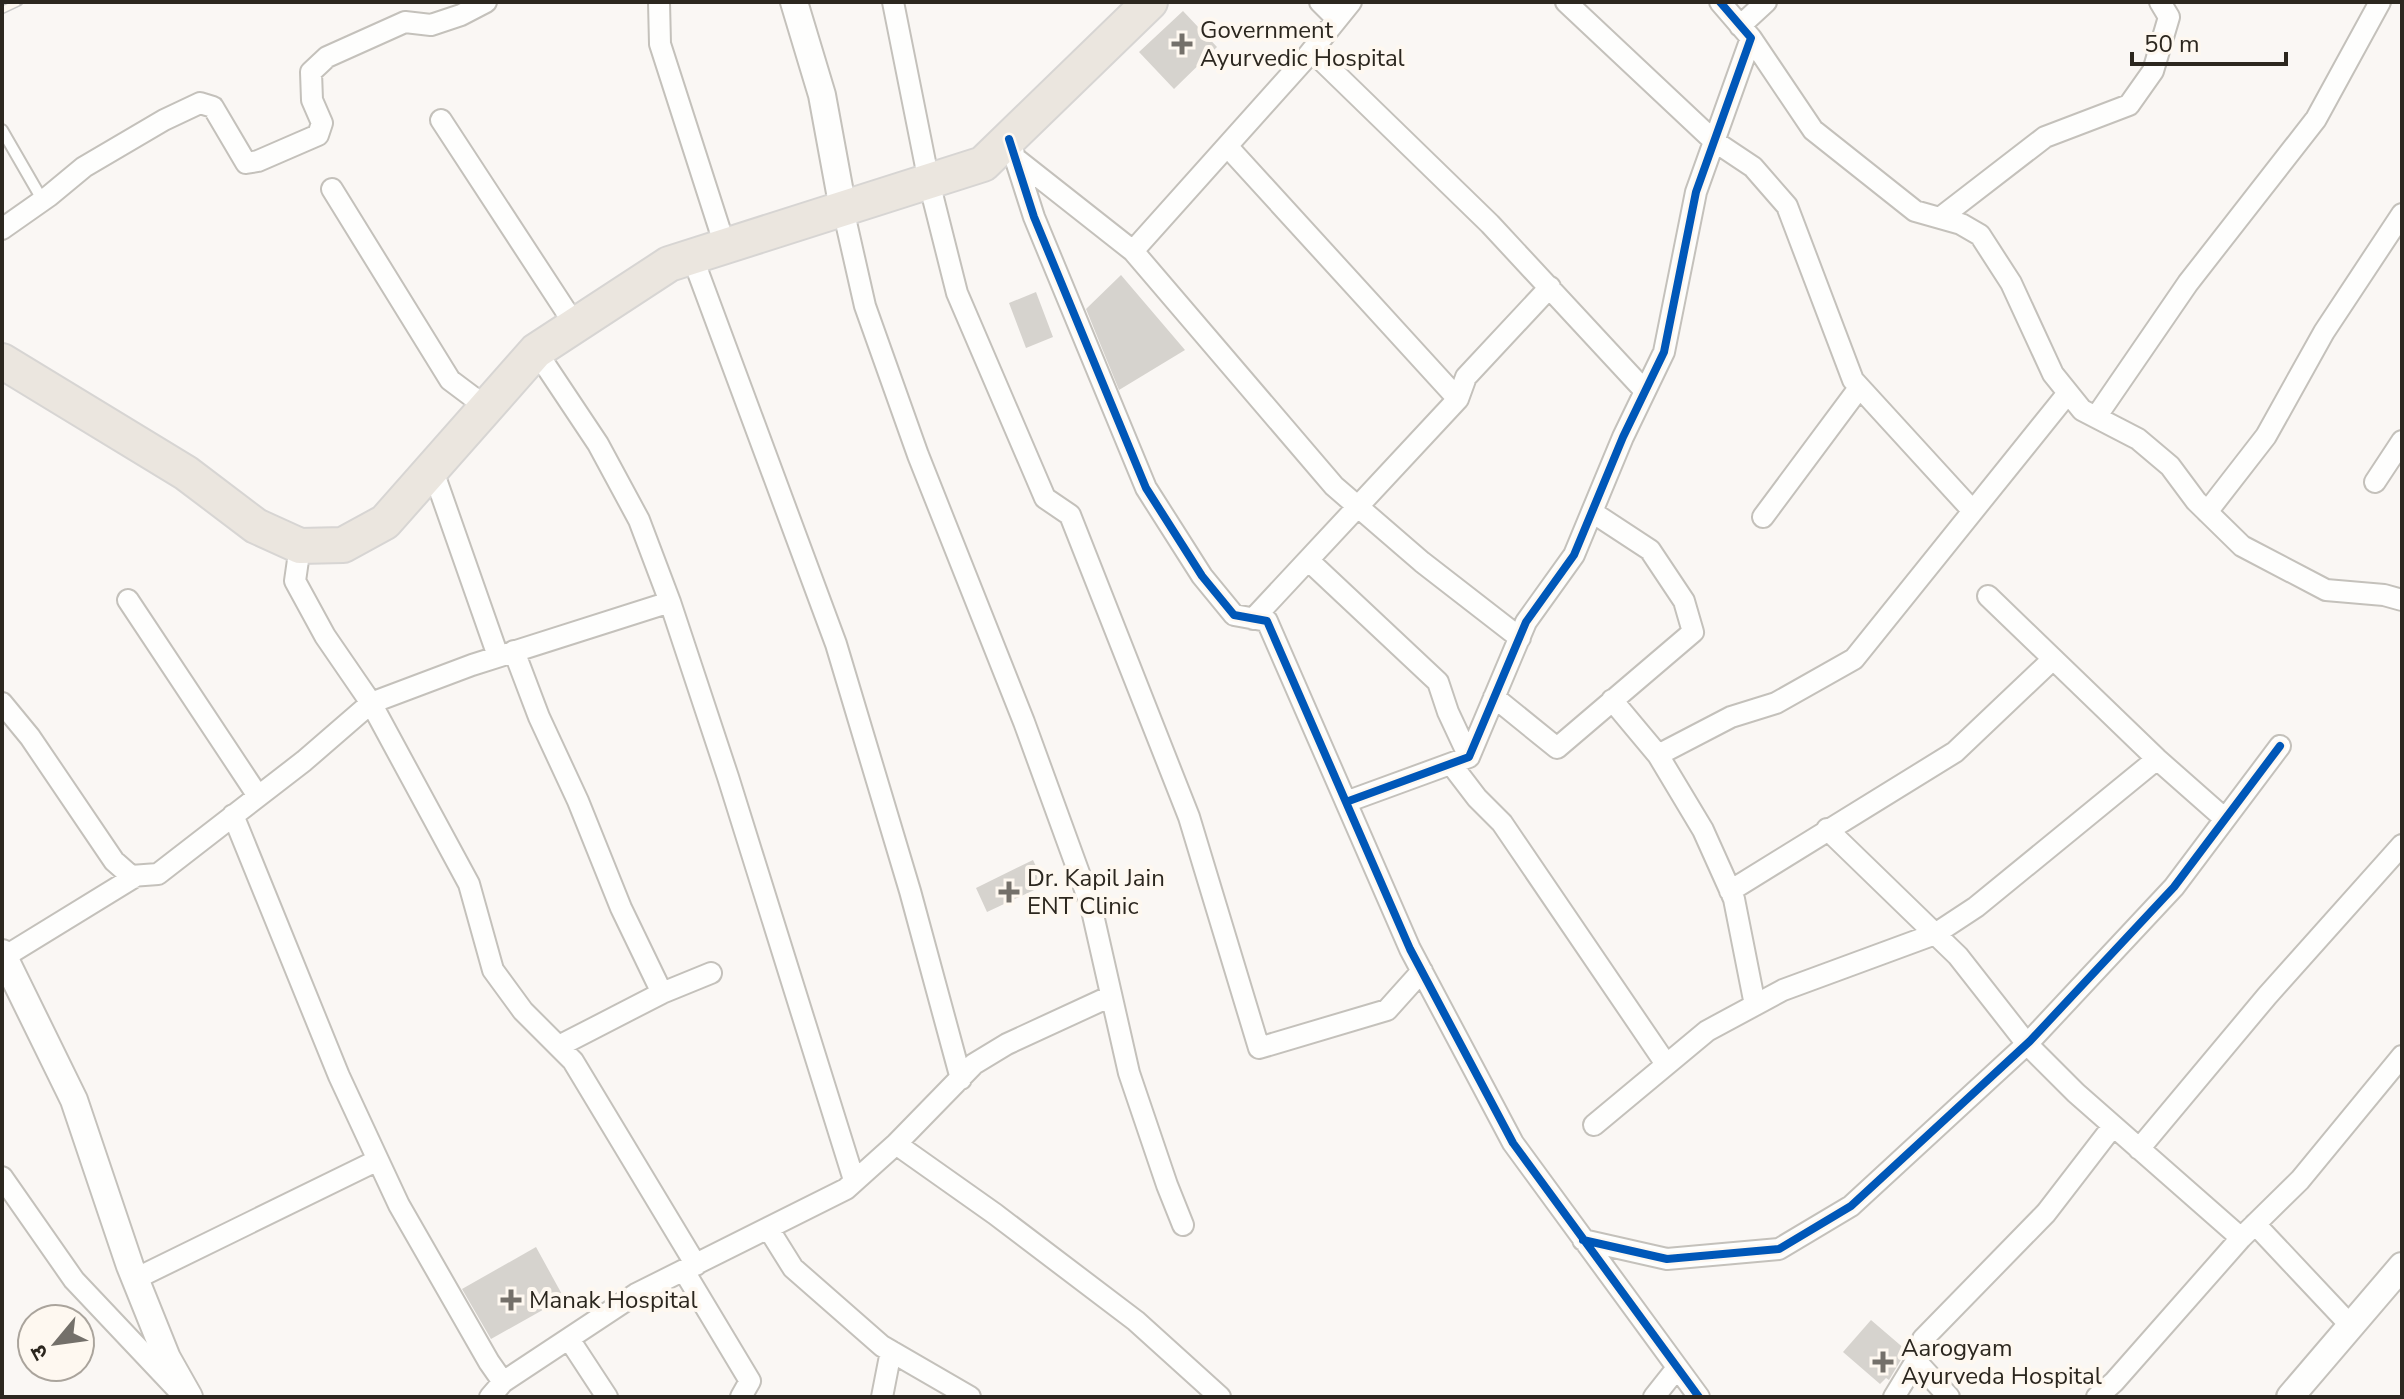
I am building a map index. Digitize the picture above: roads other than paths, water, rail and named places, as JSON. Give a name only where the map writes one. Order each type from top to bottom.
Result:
[{"type":"main road","points":[[2,361],[186,473],[256,526],[300,546],[343,545],[385,522],[536,351],[669,264],[983,164],[1012,149],[1150,2]]},
{"type":"street","points":[[2,229],[84,167],[164,120],[200,103],[213,107],[246,163],[258,161],[318,135],[322,123],[312,100],[311,72],[327,57],[405,22],[431,25],[486,2]]},
{"type":"street","points":[[659,2],[660,44],[725,246]]},
{"type":"street","points":[[794,2],[822,95],[865,306],[918,455],[1024,722],[1091,906],[1129,1073],[1183,1225]]},
{"type":"street","points":[[893,2],[929,182],[957,293],[1045,498],[1070,515],[1189,817],[1259,1048],[1387,1010],[1422,971]]},
{"type":"street","points":[[1320,2],[1337,19]]},
{"type":"street","points":[[1133,251],[1312,51],[1351,2]]},
{"type":"street","points":[[1566,2],[1714,141],[1753,167],[1787,206],[1853,380],[1972,510]]},
{"type":"street","points":[[1720,2],[1745,32],[1813,130],[1915,211],[1961,224],[1980,235],[2011,283],[2053,374],[2082,410],[2138,439],[2170,466],[2196,501],[2242,546],[2326,590],[2384,595],[2402,600]]},
{"type":"street","points":[[1346,802],[1460,760],[1494,697],[1526,622],[1574,555],[1623,437],[1664,352],[1696,192],[1745,32],[1766,2]]},
{"type":"street","points":[[1940,218],[2045,137],[2129,105],[2153,71],[2169,17],[2160,2]]},
{"type":"street","points":[[2096,417],[2188,283],[2316,119],[2380,2]]},
{"type":"street","points":[[1312,51],[1490,224],[1645,391]]},
{"type":"street","points":[[441,120],[575,325]]},
{"type":"street","points":[[1227,146],[1458,399]]},
{"type":"street","points":[[1012,149],[1133,251],[1334,486],[1422,562],[1520,638]]},
{"type":"street","points":[[1012,149],[1034,217],[1146,488],[1202,576],[1234,615],[1267,621],[1410,949],[1513,1143],[1699,1397]]},
{"type":"street","points":[[332,189],[450,380],[486,407]]},
{"type":"street","points":[[2207,512],[2266,436],[2324,332],[2402,214]]},
{"type":"street","points":[[692,256],[836,644],[910,891],[961,1079]]},
{"type":"street","points":[[1253,619],[1458,399],[1466,377],[1550,287]]},
{"type":"street","points":[[536,351],[598,444],[632,508],[670,602],[854,1180]]},
{"type":"street","points":[[1763,517],[1859,388]]},
{"type":"street","points":[[1658,755],[1731,717],[1776,703],[1854,659],[2068,393]]},
{"type":"street","points":[[2375,482],[2402,441]]},
{"type":"street","points":[[432,468],[506,654],[578,801],[621,908],[662,993]]},
{"type":"street","points":[[1494,697],[1557,748],[1693,632],[1684,601],[1650,550],[1592,512]]},
{"type":"street","points":[[300,546],[295,581],[325,636],[371,703],[469,884],[493,970],[523,1011],[573,1061],[750,1381],[741,1397]]},
{"type":"street","points":[[1308,560],[1438,682],[1460,760],[1477,798],[1502,823],[1666,1064]]},
{"type":"street","points":[[1988,596],[2157,759],[2225,819]]},
{"type":"street","points":[[128,600],[258,796]]},
{"type":"street","points":[[2,703],[30,737],[114,861],[131,876],[158,874],[304,761],[371,703],[506,654],[670,602]]},
{"type":"street","points":[[1730,891],[1955,752],[2053,659]]},
{"type":"street","points":[[1612,700],[1658,755],[1703,830],[1734,899],[1755,1005]]},
{"type":"street","points":[[1583,1240],[1667,1259],[1779,1249],[1851,1206],[2027,1044],[2174,887],[2280,746]]},
{"type":"street","points":[[1594,1125],[1707,1031],[1783,990],[1935,934],[1976,907],[2157,759]]},
{"type":"street","points":[[233,815],[339,1076],[399,1205],[489,1362],[496,1390],[636,1294],[846,1189],[896,1144],[974,1064],[1007,1044],[1111,996]]},
{"type":"street","points":[[1827,829],[1958,956],[2027,1044],[2113,1126],[2248,1231],[2351,1326]]},
{"type":"street","points":[[2139,1149],[2267,996],[2402,845]]},
{"type":"street","points":[[136,876],[3,955],[74,1100],[135,1279],[186,1397]]},
{"type":"street","points":[[559,1046],[662,993],[711,973]]},
{"type":"street","points":[[2097,1397],[2114,1382],[2248,1231],[2300,1180],[2402,1056]]},
{"type":"street","points":[[1894,1397],[1916,1361],[1923,1339],[2046,1213],[2113,1126]]},
{"type":"street","points":[[896,1144],[995,1214],[1136,1321],[1220,1397]]},
{"type":"street","points":[[135,1279],[378,1160]]},
{"type":"street","points":[[2,1177],[74,1280],[186,1397]]},
{"type":"street","points":[[768,1228],[793,1268],[882,1346],[970,1397]]},
{"type":"street","points":[[2290,1397],[2402,1266]]},
{"type":"street","points":[[569,1339],[607,1397]]},
{"type":"street","points":[[882,1397],[891,1351]]},
{"type":"street","points":[[1916,1361],[1949,1397]]},
{"type":"street","points":[[1654,1397],[1677,1368]]},
{"type":"lane","points":[[2,130],[43,201]]},
{"type":"railway","points":[[2,10],[19,2]]},
{"type":"place","name":"Government Ayurvedic Hospital","points":[[1182,44]]},
{"type":"place","name":"Dr. Kapil Jain ENT Clinic","points":[[1009,892]]},
{"type":"place","name":"Manak Hospital","points":[[511,1300]]},
{"type":"place","name":"Aarogyam Ayurveda Hospital","points":[[1883,1362]]}]
